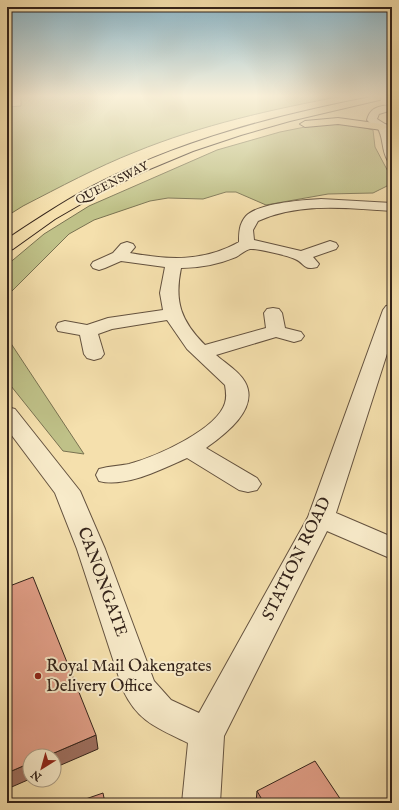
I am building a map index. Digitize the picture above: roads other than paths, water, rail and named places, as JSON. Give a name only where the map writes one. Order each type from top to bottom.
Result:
[{"type":"highway","name":"QUEENSWAY","points":[[43,208],[99,177],[165,148],[208,134]]},
{"type":"highway","name":"QUEENSWAY","points":[[7,246],[36,224],[130,172],[177,152],[228,134]]},
{"type":"highway","points":[[98,189],[134,178],[225,144],[264,134]]},
{"type":"street","points":[[387,134],[391,152]]},
{"type":"street","points":[[247,244],[246,230],[252,218],[282,208],[320,204],[392,207]]},
{"type":"street","points":[[99,265],[123,251],[153,262],[174,264],[193,263],[226,256],[247,244],[264,246],[306,260],[330,246]]},
{"type":"street","points":[[108,475],[134,471],[189,449],[227,418],[236,404],[237,393],[235,383],[185,335],[173,314],[169,296],[174,264]]},
{"type":"street","name":"STATION ROAD","points":[[201,803],[206,734],[321,517],[392,310]]},
{"type":"street","points":[[64,327],[88,331],[108,324],[173,314]]},
{"type":"street","points":[[203,352],[281,327]]},
{"type":"street","points":[[88,331],[94,354]]},
{"type":"street","name":"CANONGATE","points":[[7,414],[67,491],[91,549],[140,690],[159,711],[206,734]]},
{"type":"street","points":[[189,449],[248,484]]},
{"type":"street","points":[[321,517],[392,549]]},
{"type":"place","name":"Royal Mail Oakengates Delivery Office","points":[[38,676]]}]
